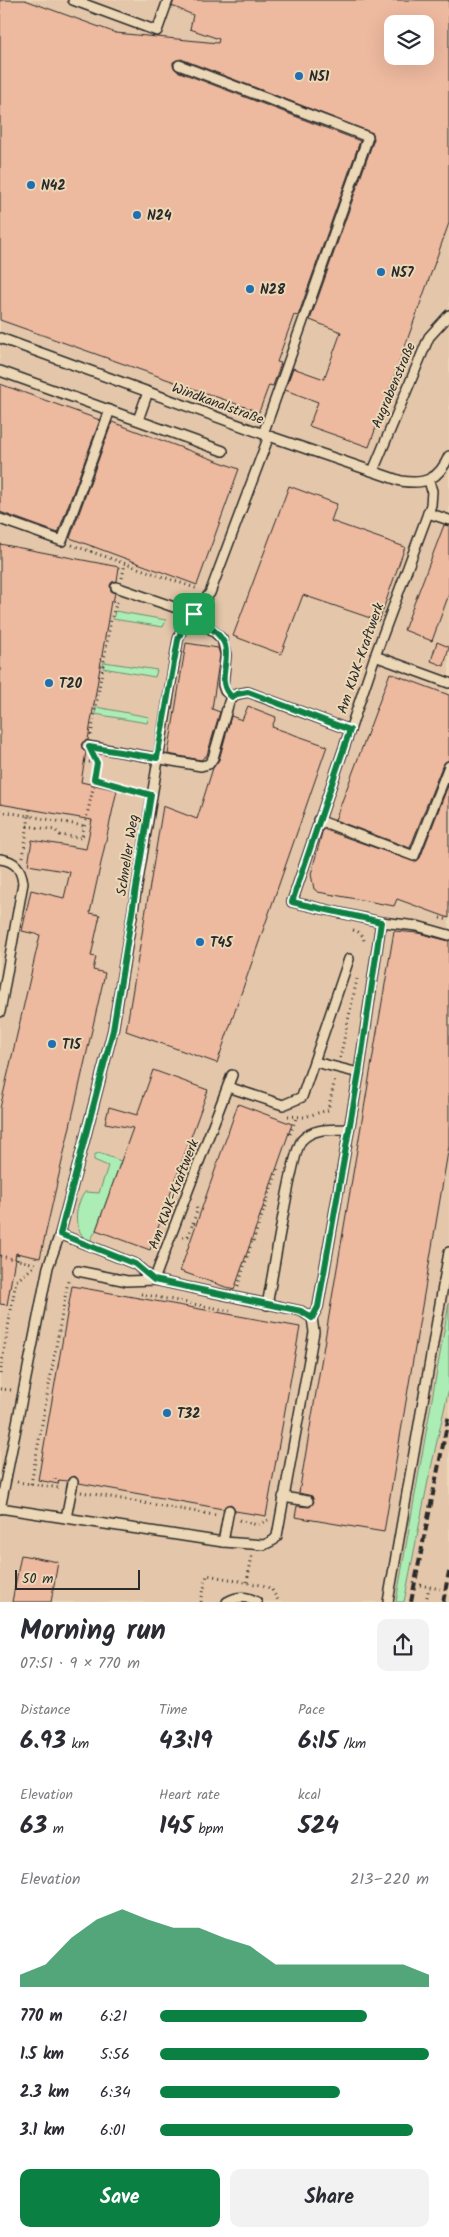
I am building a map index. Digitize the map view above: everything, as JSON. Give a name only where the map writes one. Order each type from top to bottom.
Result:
[{"type":"lane","points":[[73,0],[157,31],[168,0]]},
{"type":"lane","name":"Schneller Weg","points":[[0,1508],[48,1267],[60,1234],[113,1030],[178,640],[183,626],[210,593],[368,137],[179,65]]},
{"type":"lane","name":"Augrabenstraße","points":[[372,471],[429,337],[449,316]]},
{"type":"lane","name":"Windkanalstraße","points":[[0,338],[266,435],[401,481],[415,483],[428,481]]},
{"type":"lane","points":[[0,371],[224,451]]},
{"type":"lane","points":[[138,420],[148,392]]},
{"type":"lane","points":[[0,519],[62,541],[110,410]]},
{"type":"lane","points":[[428,481],[442,470],[449,456]]},
{"type":"lane","name":"Am KWK-Kraftwerk","points":[[381,922],[292,902],[318,820],[375,656],[428,513],[432,491],[428,481]]},
{"type":"lane","points":[[428,513],[449,520]]},
{"type":"lane","points":[[116,587],[194,614],[222,639],[226,655],[223,685],[225,691],[232,697]]},
{"type":"lane","points":[[375,656],[449,683]]},
{"type":"lane","points":[[88,747],[201,766],[209,764],[214,758],[229,702],[237,694],[248,692],[350,730]]},
{"type":"lane","points":[[318,820],[414,856],[449,766]]},
{"type":"lane","points":[[0,859],[14,862],[22,874],[22,896],[0,1012]]},
{"type":"lane","points":[[0,1508],[223,1542],[254,1545],[269,1543],[277,1536],[314,1332],[312,1318],[318,1307],[359,1073],[381,922],[417,926],[449,935]]},
{"type":"lane","points":[[228,1086],[284,1105],[302,1096],[349,959]]},
{"type":"lane","points":[[315,1062],[359,1073]]},
{"type":"lane","name":"Am KWK-Kraftwerk","points":[[154,1280],[232,1074]]},
{"type":"lane","points":[[268,1305],[288,1189],[300,1141],[313,1131],[348,1129]]},
{"type":"lane","points":[[60,1234],[135,1264],[154,1280]]},
{"type":"lane","points":[[388,1602],[449,1252]]},
{"type":"lane","points":[[78,1271],[127,1281],[154,1280],[301,1311],[312,1318]]},
{"type":"lane","points":[[66,1518],[72,1486]]},
{"type":"lane","points":[[284,1497],[308,1501]]},
{"type":"lane","points":[[223,1542],[229,1514]]},
{"type":"lane","points":[[227,1602],[238,1597],[250,1598],[257,1602]]},
{"type":"path","points":[[70,544],[181,581],[210,593]]},
{"type":"path","points":[[91,552],[93,546]]},
{"type":"path","points":[[27,826],[55,830],[60,835],[82,838],[97,763],[88,747],[111,619],[116,604]]},
{"type":"path","points":[[84,762],[97,763]]},
{"type":"path","points":[[94,779],[151,795]]},
{"type":"path","points":[[22,874],[30,809]]},
{"type":"path","points":[[0,811],[84,826]]},
{"type":"path","points":[[48,829],[50,820]]},
{"type":"path","points":[[290,1135],[296,1118]]},
{"type":"path","points":[[234,1297],[281,1162]]},
{"type":"path","points":[[193,1223],[198,1211]]},
{"type":"path","points":[[16,1260],[18,1253]]},
{"type":"path","points":[[0,1256],[48,1267]]},
{"type":"path","points":[[0,1374],[16,1281],[37,1264]]},
{"type":"path","points":[[31,1484],[68,1281]]},
{"type":"path","points":[[133,1293],[236,1312]]},
{"type":"path","points":[[6,1481],[72,1486],[229,1514],[257,1524],[263,1523],[271,1516]]},
{"type":"path","points":[[248,1579],[254,1545]]},
{"type":"path","points":[[201,1602],[207,1575],[266,1586],[272,1590],[279,1602]]},
{"type":"path","points":[[420,1585],[440,1589]]},
{"type":"path","points":[[426,1602],[429,1587]]},
{"type":"shaded area","points":[[0,0],[449,0],[449,1602],[0,1602]]},
{"type":"green space","points":[[115,611],[166,620],[163,627],[113,619]]},
{"type":"green space","points":[[104,662],[157,670],[155,677],[103,668]]},
{"type":"green space","points":[[96,707],[149,717],[147,723],[95,714]]},
{"type":"green space","points":[[99,1153],[121,1161],[96,1230],[89,1243],[80,1232],[76,1219],[78,1205],[85,1192],[99,1193],[108,1166],[94,1160],[94,1155]]},
{"type":"green space","points":[[449,1303],[449,1388],[404,1602],[396,1602]]},
{"type":"building","points":[[0,0],[25,0],[116,33],[218,43],[219,39],[190,29],[193,15],[172,6],[174,0],[449,0],[449,223],[369,447],[309,426],[318,402],[285,390],[293,368],[324,379],[341,332],[310,320],[374,139],[373,133],[181,59],[173,62],[173,66],[177,71],[360,141],[298,316],[294,315],[277,362],[281,363],[273,386],[269,385],[259,412],[0,320]]},
{"type":"building","points":[[0,384],[100,420],[58,533],[0,512]]},
{"type":"building","points":[[112,422],[239,469],[197,585],[70,538]]},
{"type":"building","points":[[289,486],[337,504],[331,521],[405,547],[379,621],[303,595],[281,654],[233,636]]},
{"type":"building","points":[[444,525],[449,526],[449,594],[432,641],[404,630]]},
{"type":"building","points":[[0,544],[119,567],[117,581],[112,582],[110,585],[111,591],[115,593],[113,602],[111,601],[88,740],[81,745],[86,752],[81,782],[117,790],[90,913],[100,915],[91,956],[96,957],[93,970],[105,973],[40,1258],[16,1253],[7,1305],[0,1304],[0,1108],[40,935],[22,931],[31,890],[64,898],[70,872],[28,865],[32,840],[86,849],[92,820],[0,804]]},
{"type":"building","points":[[437,642],[449,647],[444,666],[431,661]]},
{"type":"building","points":[[186,643],[218,648],[220,655],[212,709],[220,712],[207,755],[201,760],[168,754]]},
{"type":"building","points":[[390,673],[449,695],[449,760],[443,764],[410,848],[335,820]]},
{"type":"building","name":"T45","points":[[248,706],[276,717],[272,727],[327,746],[217,1063],[126,1031],[163,806],[197,819],[213,768],[219,760],[231,716],[242,720]]},
{"type":"building","points":[[449,783],[449,918],[397,899],[394,906],[318,892],[314,889],[311,874],[323,829],[415,862],[420,858]]},
{"type":"building","points":[[394,931],[418,933],[449,941],[449,1146],[384,1532],[295,1517],[297,1506],[310,1507],[314,1502],[312,1496],[299,1493]]},
{"type":"building","points":[[153,1070],[208,1090],[150,1250],[96,1230],[133,1128],[105,1123],[109,1107],[137,1115]]},
{"type":"building","points":[[238,1104],[292,1124],[234,1290],[180,1271]]},
{"type":"building","name":"T32","points":[[72,1286],[300,1327],[266,1516],[235,1511],[230,1504],[223,1509],[79,1483],[74,1476],[67,1481],[59,1480],[58,1484],[38,1480]]},
{"type":"building","points":[[21,1555],[58,1562],[51,1602],[12,1602]]},
{"type":"railway","points":[[411,1602],[449,1415]]},
{"type":"railway","points":[[443,1602],[449,1572]]},
{"type":"place","name":"N51","points":[[299,76]]},
{"type":"place","name":"N42","points":[[31,185]]},
{"type":"place","name":"N24","points":[[137,215]]},
{"type":"place","name":"N57","points":[[381,272]]},
{"type":"place","name":"N28","points":[[250,289]]},
{"type":"place","name":"T20","points":[[49,683]]},
{"type":"place","name":"T45","points":[[200,942]]},
{"type":"place","name":"T15","points":[[52,1044]]},
{"type":"place","name":"T32","points":[[167,1413]]},
{"type":"route","points":[[194,614],[222,639],[225,645],[223,685],[225,691],[232,697],[248,692],[350,730],[318,820],[292,902],[381,922],[359,1073],[318,1307],[312,1318],[307,1313],[301,1311],[154,1280],[135,1264],[60,1234],[113,1030],[151,795],[94,779],[97,763],[89,747],[157,758],[178,640],[183,626],[194,614]]}]
